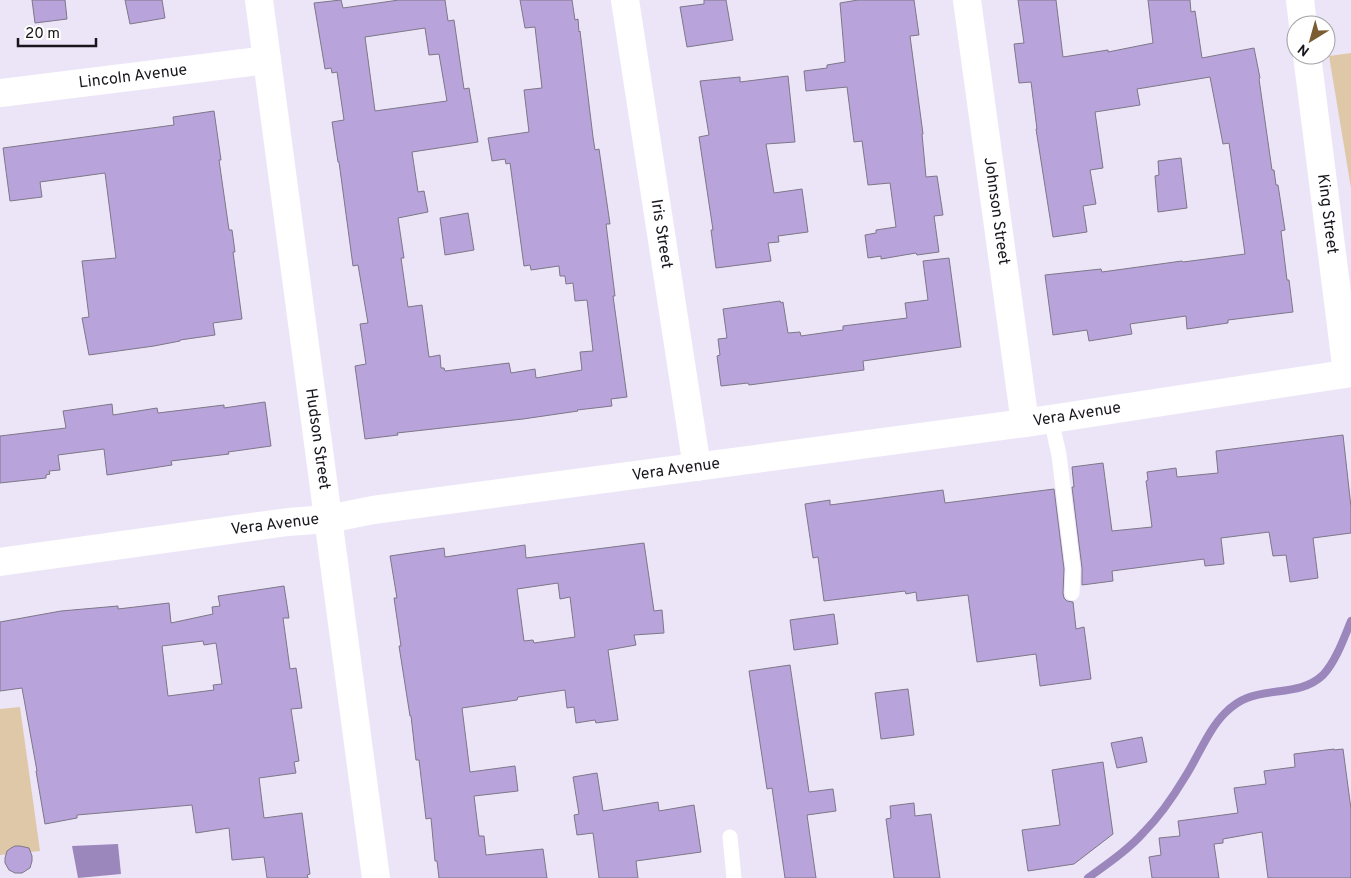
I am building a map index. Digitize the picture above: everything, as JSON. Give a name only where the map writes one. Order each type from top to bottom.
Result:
[{"type":"street","name":"Hudson Street","points":[[259,0],[376,878]]},
{"type":"street","name":"Iris Street","points":[[625,0],[698,467]]},
{"type":"street","name":"Johnson Street","points":[[966,0],[1038,421]]},
{"type":"street","points":[[1300,0],[1302,15]]},
{"type":"street","name":"Lincoln Avenue","points":[[0,93],[267,60]]},
{"type":"street","name":"King Street","points":[[1308,65],[1349,373]]},
{"type":"street","name":"Vera Avenue","points":[[0,562],[288,522],[328,519],[373,510],[1038,421],[1349,373]]},
{"type":"lane","points":[[1038,421],[1058,455],[1074,569],[1072,593]]},
{"type":"lane","points":[[730,837],[734,878]]},
{"type":"shaded area","points":[[1351,53],[1351,188],[1330,65],[1336,65],[1336,55]]},
{"type":"shaded area","points":[[20,707],[40,851],[0,855],[0,709]]},
{"type":"shaded area","points":[[118,844],[121,874],[78,878],[72,846]]},
{"type":"building","points":[[32,0],[65,0],[67,19],[35,23]]},
{"type":"building","points":[[125,0],[162,0],[165,18],[130,24]]},
{"type":"building","points":[[341,0],[343,8],[399,0],[445,0],[448,21],[454,20],[464,89],[469,88],[478,142],[412,152],[418,192],[424,191],[428,212],[398,218],[408,307],[422,305],[429,357],[440,355],[441,368],[444,368],[445,371],[509,363],[511,373],[535,369],[536,378],[582,370],[580,352],[593,351],[587,300],[575,301],[573,283],[566,284],[565,276],[560,276],[559,266],[531,270],[530,265],[524,266],[510,163],[506,164],[505,159],[492,161],[488,138],[529,132],[524,90],[542,88],[535,27],[525,28],[520,0],[572,0],[575,20],[578,19],[595,150],[599,149],[610,224],[606,224],[615,296],[613,296],[627,397],[611,399],[612,406],[523,419],[397,433],[398,435],[365,439],[355,366],[366,364],[360,324],[368,323],[358,265],[353,266],[332,122],[344,120],[337,72],[332,73],[331,68],[325,69],[314,3]],"holes":[[[425,28],[429,55],[439,54],[447,101],[375,111],[365,37]]]},
{"type":"building","points":[[704,0],[726,0],[733,40],[687,47],[680,7],[704,4]]},
{"type":"building","points":[[858,0],[914,0],[919,35],[910,36],[923,134],[926,177],[937,176],[943,215],[934,216],[939,252],[917,255],[916,253],[881,259],[881,256],[868,258],[865,235],[876,233],[876,230],[896,227],[890,183],[868,185],[862,141],[854,142],[847,87],[806,91],[804,71],[827,68],[827,65],[845,62],[840,3]]},
{"type":"building","points":[[1018,0],[1056,0],[1063,57],[1108,50],[1108,52],[1153,43],[1148,0],[1190,0],[1191,12],[1195,11],[1202,58],[1254,48],[1260,78],[1272,170],[1274,170],[1276,185],[1278,185],[1285,230],[1281,231],[1293,312],[1228,320],[1228,323],[1187,329],[1186,316],[1130,324],[1132,334],[1089,341],[1087,330],[1053,335],[1045,275],[1101,269],[1102,272],[1245,254],[1229,143],[1223,144],[1210,77],[1137,89],[1140,105],[1095,112],[1103,168],[1090,170],[1096,204],[1083,206],[1087,232],[1053,237],[1036,129],[1031,82],[1019,83],[1014,44],[1024,43]]},
{"type":"building","points":[[788,76],[795,142],[766,144],[774,193],[802,189],[808,232],[778,236],[779,242],[768,243],[771,261],[716,268],[711,230],[713,230],[699,137],[709,135],[700,81],[740,77],[740,82]]},
{"type":"building","points":[[214,111],[229,230],[232,230],[235,252],[233,252],[242,319],[213,323],[215,335],[89,355],[82,318],[89,317],[82,261],[116,258],[105,173],[40,182],[42,197],[10,201],[3,148],[174,125],[173,117]]},
{"type":"building","points":[[1181,158],[1187,208],[1158,212],[1155,176],[1159,175],[1158,161]]},
{"type":"building","points":[[468,213],[474,250],[445,255],[440,218]]},
{"type":"building","points":[[949,258],[961,347],[863,361],[864,370],[749,385],[748,383],[721,386],[717,356],[720,355],[718,339],[727,338],[723,309],[783,302],[788,333],[800,332],[801,336],[843,330],[843,326],[907,318],[905,303],[928,300],[923,261]]},
{"type":"building","points":[[265,402],[271,446],[228,452],[229,454],[171,461],[172,465],[107,475],[104,449],[58,455],[60,470],[49,471],[50,474],[46,475],[46,478],[0,483],[0,436],[66,428],[63,411],[112,404],[113,415],[157,408],[158,413],[224,405],[224,408]]},
{"type":"building","points":[[1343,435],[1351,507],[1351,533],[1313,538],[1318,578],[1290,582],[1286,555],[1273,556],[1269,532],[1221,538],[1224,564],[1205,566],[1204,559],[1112,571],[1113,581],[1082,585],[1082,568],[1072,487],[1074,487],[1072,467],[1103,463],[1112,531],[1152,527],[1146,481],[1148,480],[1147,472],[1176,468],[1177,477],[1218,473],[1216,451]]},
{"type":"building","points":[[1054,489],[1064,569],[1063,593],[1067,601],[1073,602],[1076,629],[1084,627],[1091,679],[1040,686],[1036,654],[977,662],[968,595],[917,601],[916,592],[906,594],[905,591],[824,601],[818,557],[813,558],[805,504],[830,500],[830,505],[943,490],[945,503]]},
{"type":"building","points":[[644,543],[654,611],[662,610],[664,633],[634,635],[636,645],[608,650],[618,720],[596,723],[595,720],[576,723],[574,707],[567,708],[565,690],[518,697],[517,700],[462,708],[470,772],[515,766],[518,791],[474,796],[479,836],[484,836],[486,855],[543,849],[547,878],[439,878],[437,861],[435,861],[431,818],[426,819],[419,760],[416,760],[411,716],[399,646],[401,646],[394,598],[397,598],[390,556],[444,548],[445,557],[525,545],[526,558]],"holes":[[[558,583],[560,599],[570,597],[575,637],[534,643],[533,640],[524,641],[517,589]]]},
{"type":"building","points":[[284,586],[289,618],[283,618],[290,669],[296,668],[302,708],[291,709],[299,761],[294,762],[296,773],[259,778],[264,818],[302,813],[310,874],[307,875],[308,878],[267,878],[264,857],[232,860],[229,828],[196,833],[192,805],[77,815],[77,818],[45,824],[22,688],[0,691],[0,622],[61,611],[118,606],[118,609],[169,603],[171,623],[213,614],[212,607],[220,606],[218,596]],"holes":[[[203,641],[204,645],[216,643],[222,684],[213,685],[214,690],[168,696],[162,646]]]},
{"type":"building","points":[[834,614],[838,644],[794,650],[790,620]]},
{"type":"building","points":[[790,665],[809,792],[833,789],[836,811],[807,815],[816,878],[785,878],[772,788],[767,789],[749,671]]},
{"type":"building","points":[[908,689],[914,735],[881,739],[875,693]]},
{"type":"building","points":[[1142,737],[1147,762],[1117,768],[1111,743]]},
{"type":"building","points":[[1343,749],[1351,809],[1351,878],[1268,878],[1262,832],[1223,839],[1223,843],[1214,844],[1219,878],[1152,878],[1149,857],[1161,855],[1159,838],[1180,836],[1178,821],[1238,813],[1234,788],[1266,784],[1264,771],[1295,767],[1294,754]]},
{"type":"building","points":[[1103,762],[1113,834],[1074,864],[1028,871],[1022,830],[1060,825],[1052,770]]},
{"type":"building","points":[[597,773],[603,811],[658,802],[659,811],[694,805],[701,852],[636,861],[638,878],[599,878],[593,833],[577,835],[574,815],[579,814],[573,777]]},
{"type":"building","points":[[914,803],[915,816],[931,814],[940,878],[894,878],[886,819],[891,818],[890,806]]},
{"type":"building","points":[[15,846],[29,848],[32,856],[30,868],[22,873],[15,873],[9,870],[5,863],[7,851]]},
{"type":"waterway","points":[[1088,878],[1138,839],[1166,806],[1190,769],[1208,735],[1225,713],[1235,704],[1247,698],[1306,686],[1315,681],[1323,675],[1332,663],[1351,621]]}]
